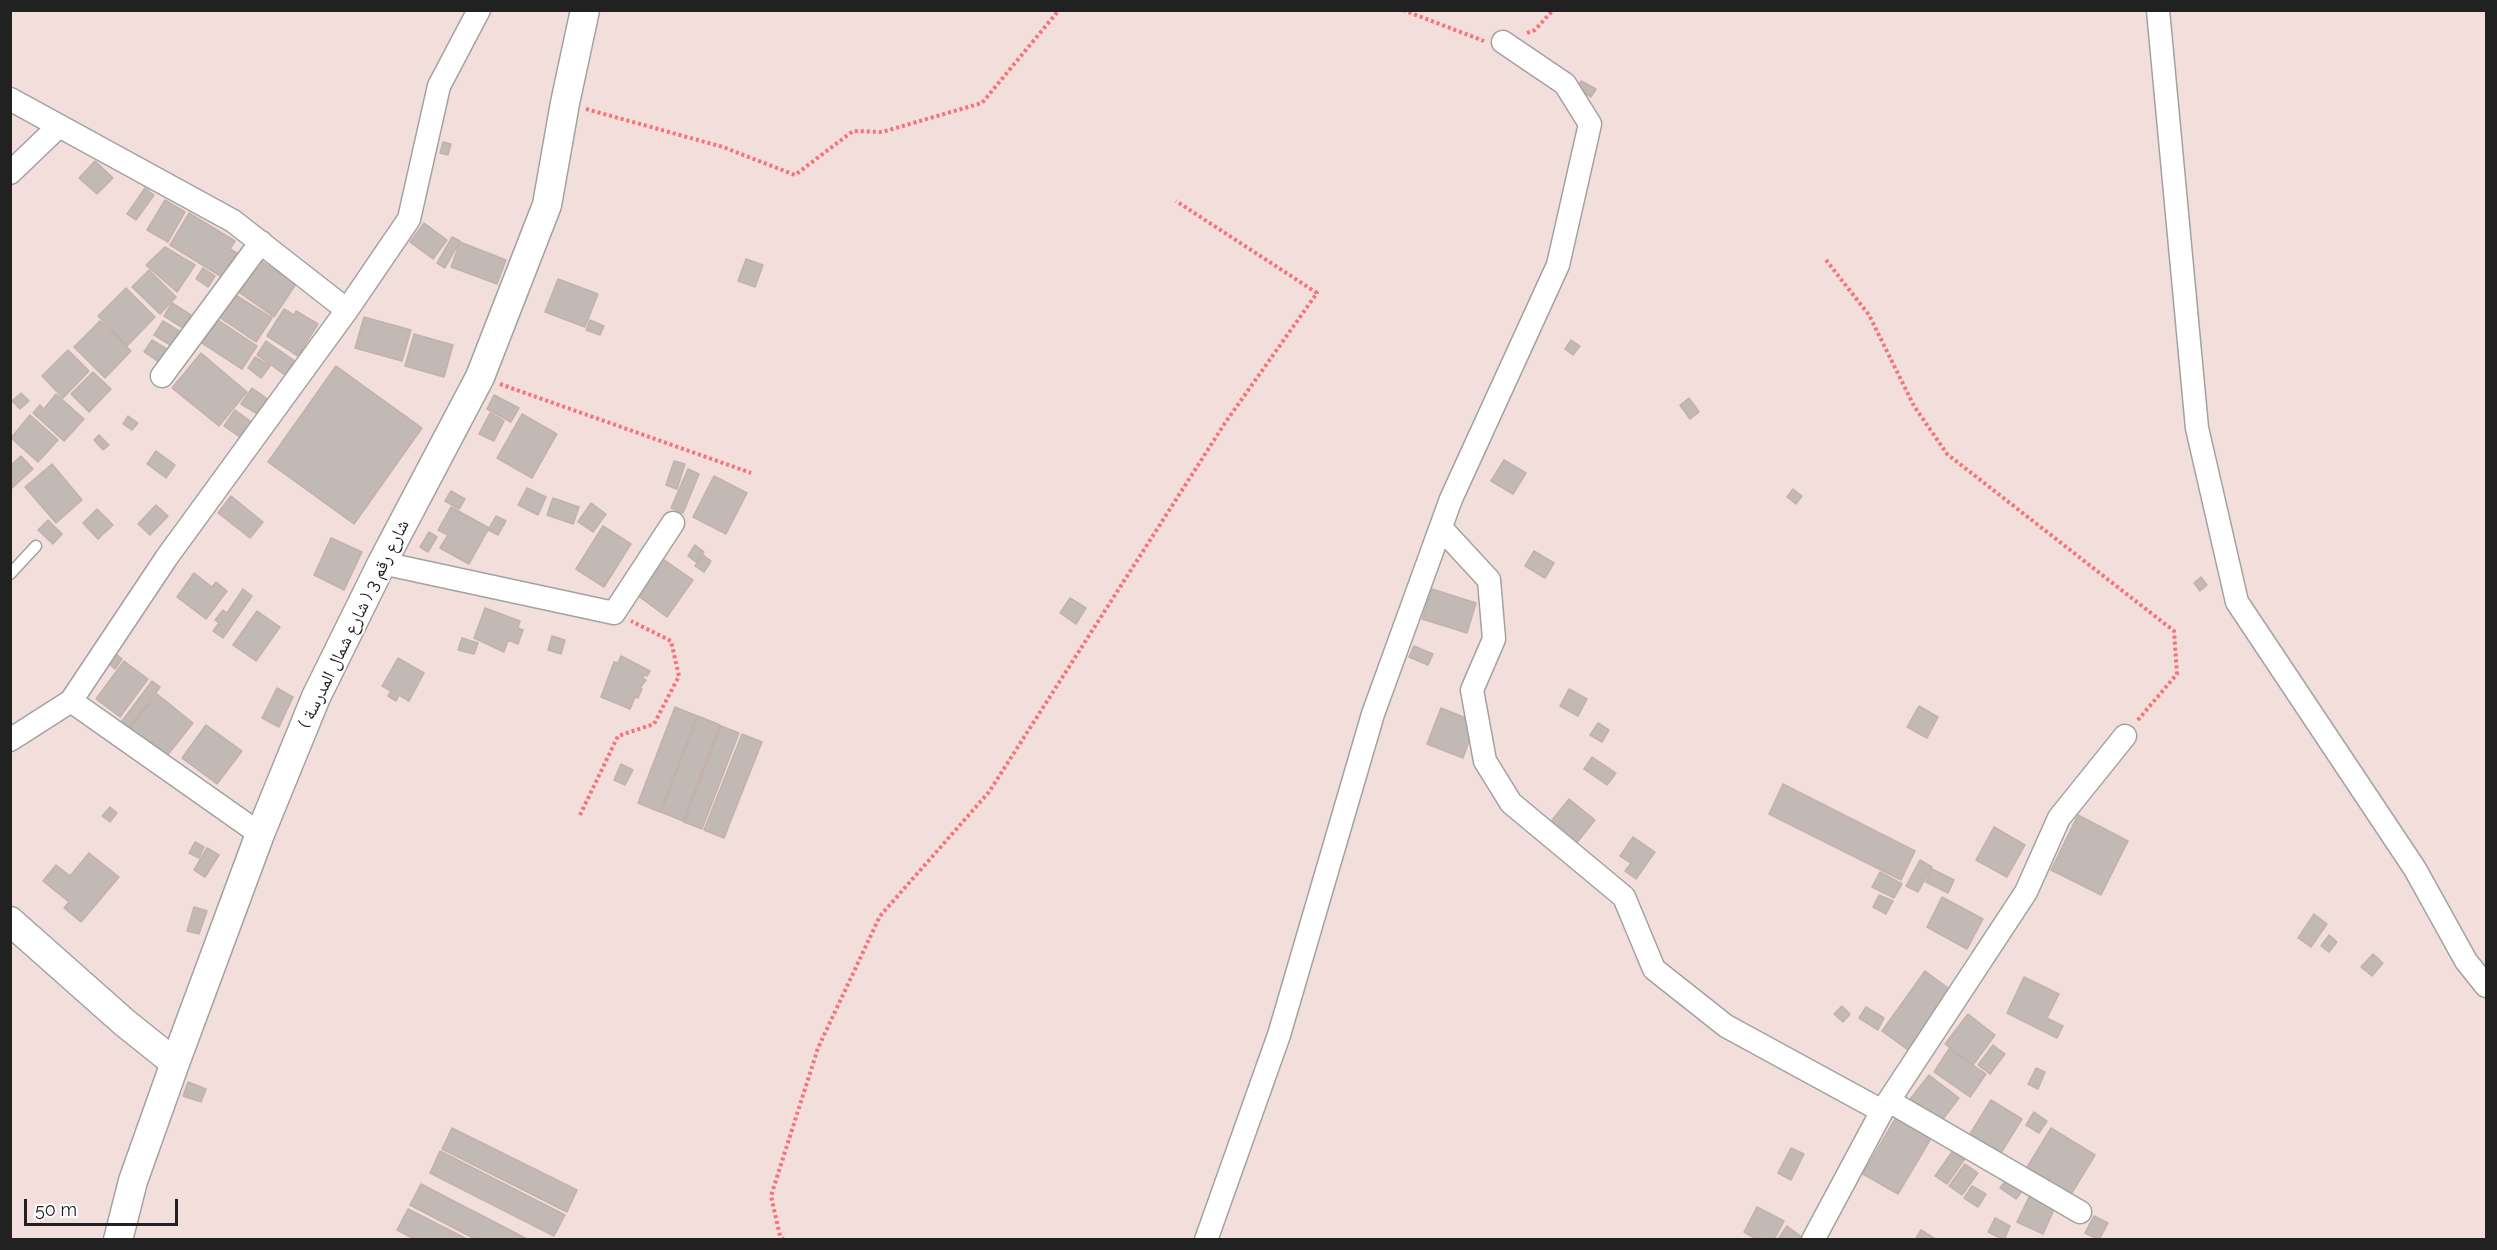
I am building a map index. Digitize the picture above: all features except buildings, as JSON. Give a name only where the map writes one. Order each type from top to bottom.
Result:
[{"type":"street","points":[[10,740],[71,701],[167,557],[347,310],[410,219],[440,86],[479,10]]},
{"type":"street","name":"شارع رقم 3 ( شارع شمال المدرسة )","points":[[118,1239],[133,1181],[175,1063],[260,834],[315,697],[480,376],[547,205],[565,103],[585,10]]},
{"type":"street","points":[[2158,10],[2198,428],[2237,602],[2415,869],[2466,961],[2487,986]]},
{"type":"street","points":[[1206,1239],[1279,1035],[1373,714],[1451,500],[1558,265],[1590,124],[1565,84],[1503,42]]},
{"type":"street","points":[[10,99],[233,221],[347,310]]},
{"type":"street","points":[[10,174],[59,126]]},
{"type":"street","points":[[162,376],[261,242]]},
{"type":"street","points":[[382,563],[614,613],[674,523]]},
{"type":"street","points":[[1441,528],[1489,579],[1494,639],[1472,690],[1485,762],[1511,803],[1624,897],[1654,969],[1726,1026],[1886,1106],[2080,1212]]},
{"type":"street","points":[[71,701],[260,834]]},
{"type":"street","points":[[1813,1239],[1886,1106],[2026,892],[2059,818],[2125,736]]},
{"type":"street","points":[[10,921],[125,1023],[175,1063]]},
{"type":"lane","points":[[10,574],[36,546]]},
{"type":"path","points":[[565,103],[723,147],[795,176],[853,132],[882,132],[982,103],[1059,10]]},
{"type":"path","points":[[1403,10],[1494,44],[1534,30],[1553,10]]},
{"type":"path","points":[[784,1239],[780,1236],[771,1196],[818,1048],[880,916],[989,792],[1225,423],[1317,293],[1176,201]]},
{"type":"path","points":[[1826,260],[1869,315],[1914,406],[1947,454],[2174,631],[2177,674],[2125,736]]},
{"type":"path","points":[[480,376],[751,472]]},
{"type":"path","points":[[580,815],[618,736],[654,724],[679,676],[671,641],[614,613]]},
{"type":"shaded area","points":[[11,11],[2486,11],[2486,1239],[11,1239]]}]
